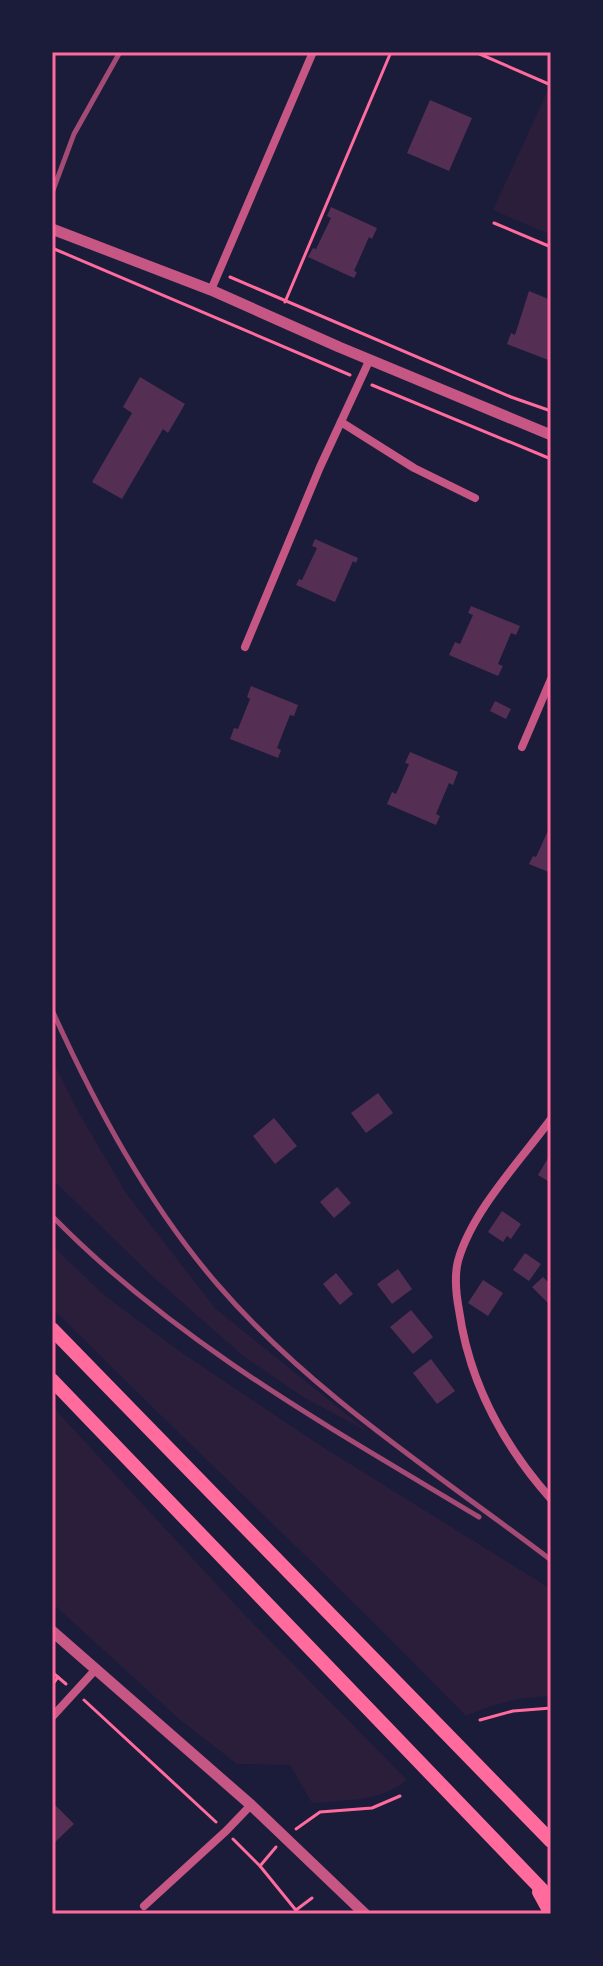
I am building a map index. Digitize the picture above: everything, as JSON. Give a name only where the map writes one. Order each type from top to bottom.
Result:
[{"type":"highway","points":[[52,1329],[551,1841]]},
{"type":"highway","points":[[52,1380],[551,1899]]},
{"type":"highway","points":[[533,1881],[551,1914]]},
{"type":"street","points":[[211,290],[313,52]]},
{"type":"street","points":[[52,229],[211,290],[551,435]]},
{"type":"street","points":[[245,647],[320,467],[370,359]]},
{"type":"street","points":[[341,422],[414,468],[475,498]]},
{"type":"street","points":[[522,747],[551,679]]},
{"type":"street","points":[[551,1119],[484,1209],[458,1263],[455,1286],[467,1352],[496,1424],[551,1499]]},
{"type":"street","points":[[52,1631],[251,1805],[365,1914]]},
{"type":"street","points":[[52,1717],[96,1669]]},
{"type":"street","points":[[144,1906],[251,1805]]},
{"type":"path","points":[[285,302],[391,52]]},
{"type":"path","points":[[475,52],[551,85]]},
{"type":"path","points":[[494,223],[551,247]]},
{"type":"path","points":[[52,248],[348,374]]},
{"type":"path","points":[[219,272],[511,397],[551,411]]},
{"type":"path","points":[[343,336],[347,328]]},
{"type":"path","points":[[330,366],[334,358]]},
{"type":"path","points":[[373,385],[551,459]]},
{"type":"path","points":[[52,1672],[226,1831],[298,1912],[312,1898]]},
{"type":"path","points":[[52,1685],[58,1677]]},
{"type":"path","points":[[480,1720],[513,1711],[551,1708]]},
{"type":"path","points":[[260,1866],[285,1837],[320,1812],[372,1808],[400,1796]]},
{"type":"shaded area","points":[[547,92],[551,94],[551,235],[493,210]]},
{"type":"shaded area","points":[[52,1060],[126,1193],[215,1308],[367,1431],[303,1397],[242,1355],[150,1274],[52,1179]]},
{"type":"shaded area","points":[[52,1245],[104,1295],[175,1348],[315,1442],[551,1589],[551,1696],[507,1702],[466,1716],[52,1308]]},
{"type":"shaded area","points":[[52,1406],[245,1615],[407,1780],[374,1796],[312,1803],[290,1765],[237,1764],[179,1719],[52,1603]]},
{"type":"building","points":[[430,100],[472,118],[449,171],[407,153]]},
{"type":"building","points":[[331,207],[377,228],[372,239],[369,237],[354,271],[357,272],[354,278],[308,257],[313,248],[316,249],[331,218],[327,216]]},
{"type":"building","points":[[529,291],[551,300],[551,361],[507,344],[511,333],[515,335]]},
{"type":"building","points":[[140,377],[185,404],[168,433],[163,429],[122,499],[92,482],[132,413],[123,407]]},
{"type":"building","points":[[315,539],[358,558],[356,563],[353,561],[335,602],[296,585],[299,579],[302,580],[317,548],[312,546]]},
{"type":"building","points":[[471,606],[520,626],[516,635],[511,633],[498,664],[503,666],[498,676],[449,655],[455,642],[460,644],[473,615],[468,613]]},
{"type":"building","points":[[251,686],[298,705],[294,716],[290,715],[277,748],[281,750],[278,758],[230,739],[234,728],[238,729],[250,699],[247,697]]},
{"type":"building","points":[[495,701],[511,709],[506,719],[490,711]]},
{"type":"building","points":[[410,752],[458,772],[453,785],[449,783],[436,814],[440,816],[436,825],[387,804],[392,792],[396,794],[409,764],[405,763]]},
{"type":"building","points":[[551,824],[551,873],[529,864],[533,856],[536,857]]},
{"type":"building","points":[[378,1093],[393,1113],[366,1133],[351,1113]]},
{"type":"building","points":[[274,1118],[297,1146],[275,1164],[253,1136]]},
{"type":"building","points":[[551,1153],[551,1183],[538,1175]]},
{"type":"building","points":[[337,1187],[351,1203],[334,1218],[320,1202]]},
{"type":"building","points":[[502,1211],[521,1224],[511,1239],[507,1236],[503,1242],[488,1232]]},
{"type":"building","points":[[525,1253],[541,1264],[529,1281],[513,1270]]},
{"type":"building","points":[[398,1269],[412,1289],[392,1304],[377,1284]]},
{"type":"building","points":[[336,1273],[353,1294],[340,1305],[323,1284]]},
{"type":"building","points":[[543,1277],[551,1285],[551,1306],[532,1287]]},
{"type":"building","points":[[483,1280],[503,1293],[488,1316],[468,1303]]},
{"type":"building","points":[[411,1310],[433,1337],[413,1354],[390,1327]]},
{"type":"building","points":[[431,1359],[455,1391],[437,1404],[413,1373]]},
{"type":"building","points":[[54,1804],[74,1824],[52,1845],[52,1806]]},
{"type":"railway","points":[[52,193],[74,134],[120,52]]},
{"type":"railway","points":[[52,1010],[125,1154],[169,1222],[218,1285],[255,1325],[335,1397],[551,1560]]},
{"type":"railway","points":[[52,1216],[150,1304],[202,1343],[310,1415],[479,1517]]}]
